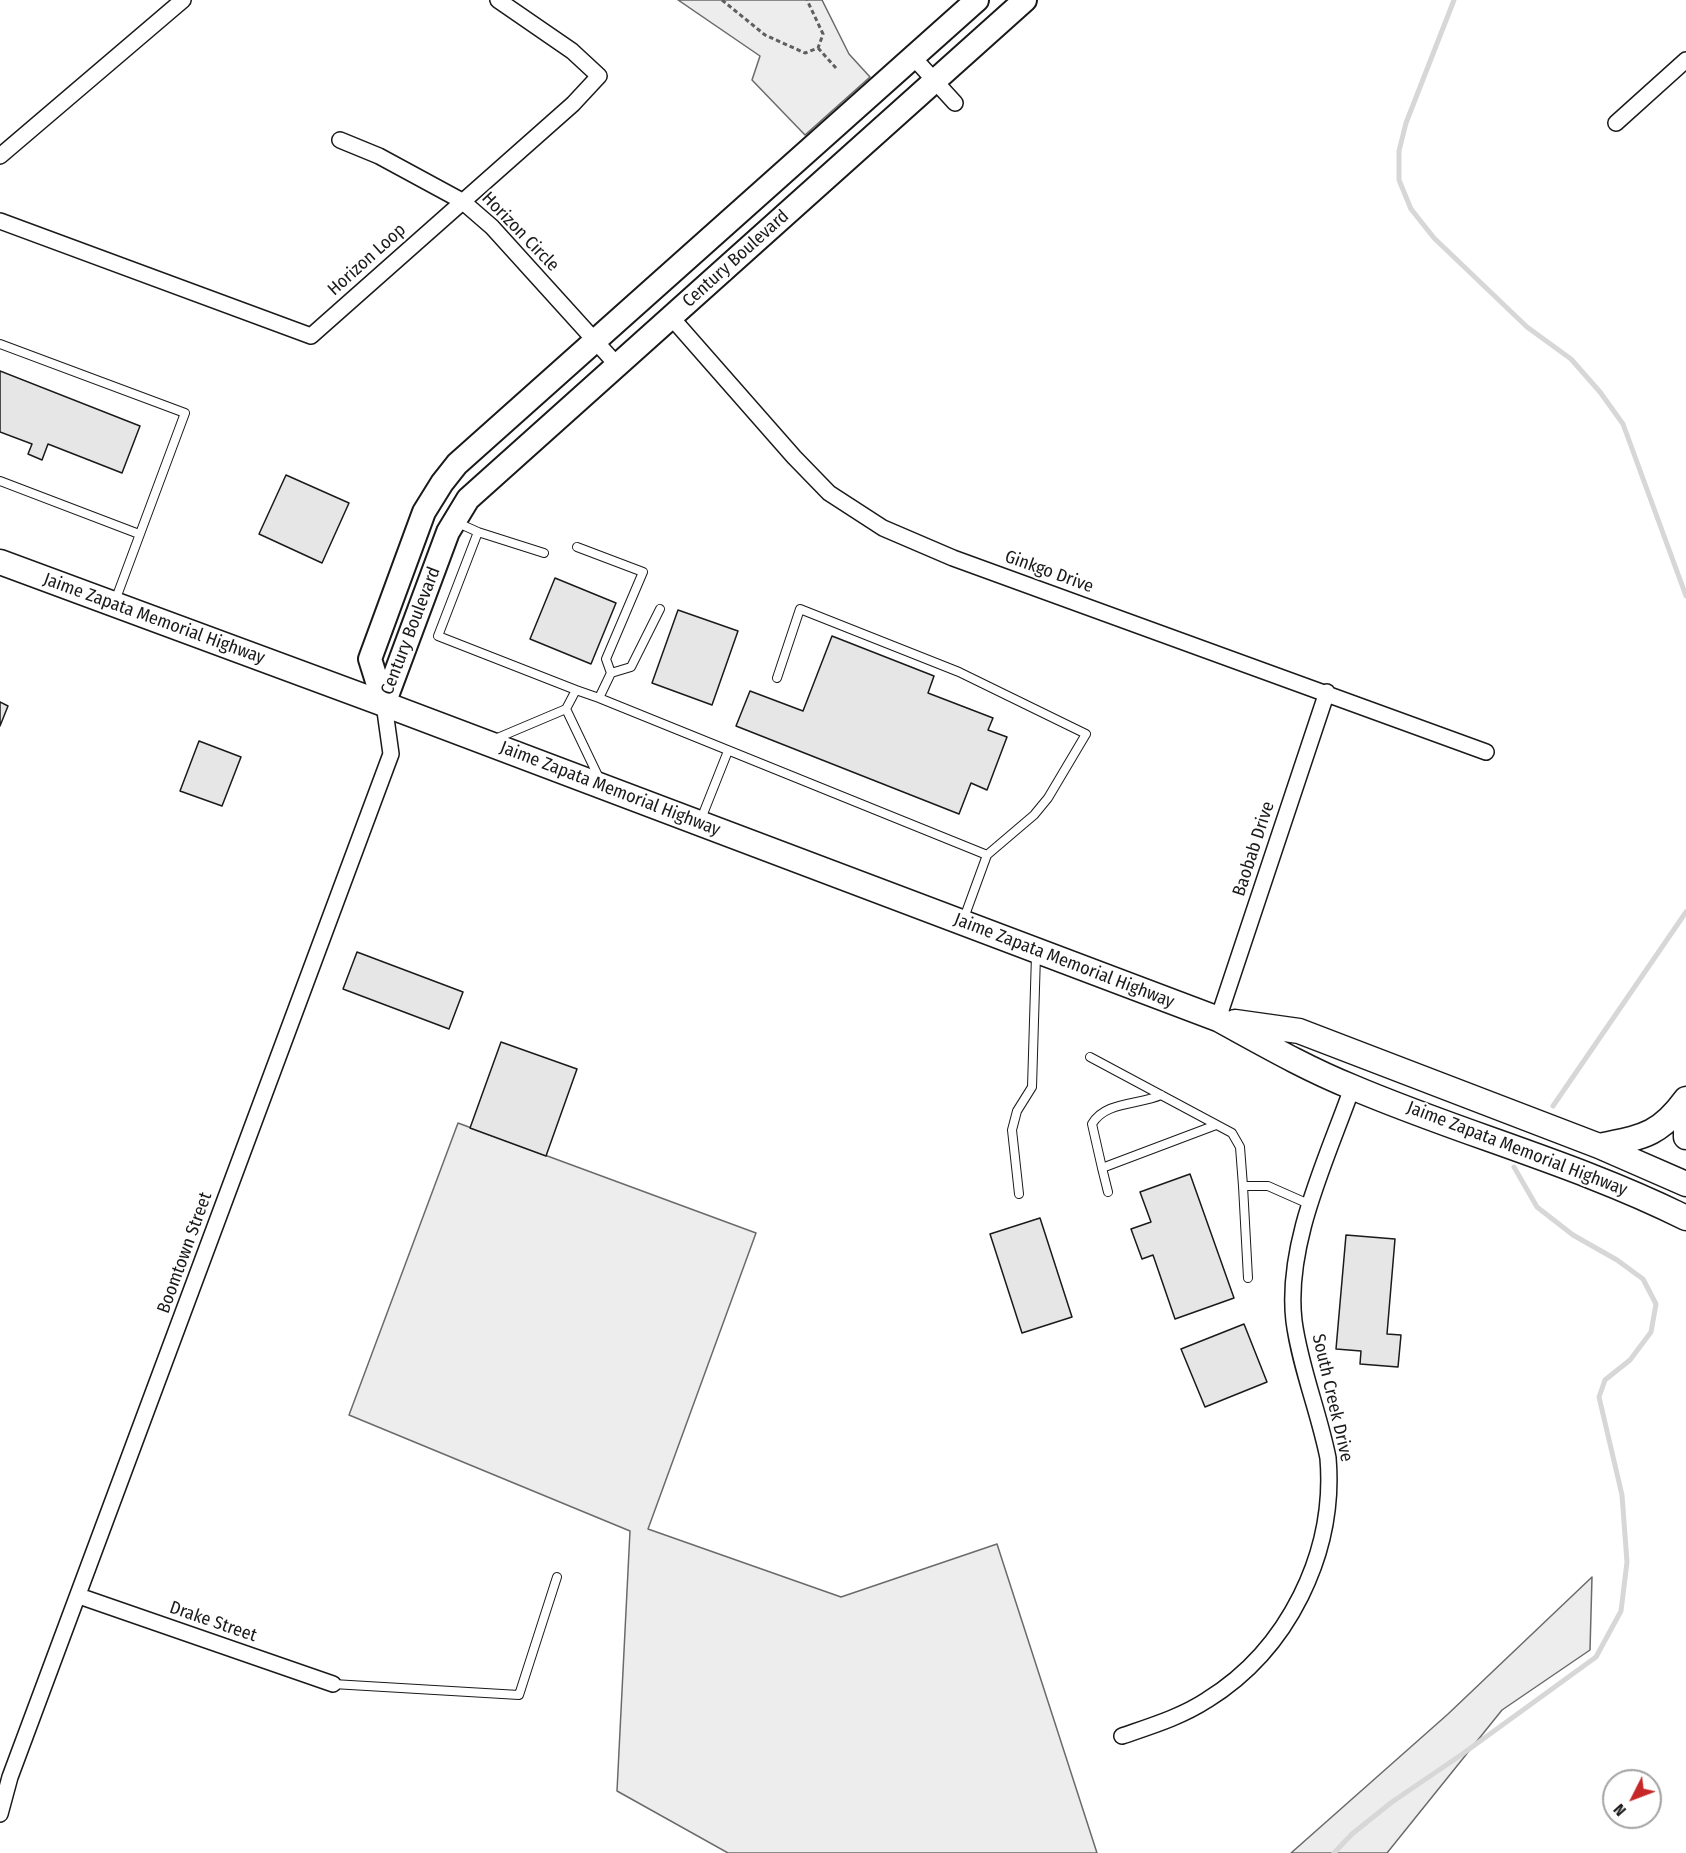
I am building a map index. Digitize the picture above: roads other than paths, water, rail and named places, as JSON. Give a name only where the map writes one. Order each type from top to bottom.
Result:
[{"type":"main road","name":"Jaime Zapata Memorial Highway","points":[[0,562],[384,704],[1218,1019],[1290,1059],[1352,1088],[1563,1164],[1686,1218]]},
{"type":"main road","name":"Jaime Zapata Memorial Highway","points":[[1218,1019],[1299,1031],[1599,1146],[1686,1184]]},
{"type":"main road","points":[[1352,1088],[1363,1081],[1385,1079],[1474,1108],[1502,1108]]},
{"type":"main road","points":[[1599,1146],[1636,1139],[1656,1131],[1670,1120],[1686,1099]]},
{"type":"main road","points":[[1686,1119],[1686,1137]]},
{"type":"street","points":[[0,156],[183,0]]},
{"type":"street","name":"Horizon Loop","points":[[0,221],[311,336],[573,104],[599,76],[572,51],[498,0]]},
{"type":"street","name":"Century Boulevard","points":[[384,704],[370,659],[424,512],[457,464],[977,0]]},
{"type":"street","name":"Century Boulevard","points":[[384,704],[454,521],[468,499],[1025,0]]},
{"type":"street","points":[[913,57],[955,103]]},
{"type":"street","points":[[1616,123],[1686,60]]},
{"type":"street","name":"Horizon Circle","points":[[340,140],[379,156],[462,201],[492,227],[617,365]]},
{"type":"street","name":"Ginkgo Drive","points":[[671,317],[794,457],[829,493],[883,528],[953,558],[1327,692],[1486,752]]},
{"type":"street","name":"Baobab Drive","points":[[1218,1019],[1327,692]]},
{"type":"street","name":"Boomtown Street","points":[[0,1814],[10,1777],[391,754],[384,704]]},
{"type":"street","name":"South Creek Drive","points":[[1122,1736],[1161,1722],[1205,1702],[1233,1683],[1255,1662],[1288,1618],[1320,1547],[1330,1480],[1328,1458],[1294,1321],[1293,1289],[1297,1253],[1311,1205],[1352,1088]]},
{"type":"street","name":"Drake Street","points":[[79,1596],[333,1684]]},
{"type":"lane","points":[[0,344],[185,413],[114,604]]},
{"type":"lane","points":[[0,482],[139,534]]},
{"type":"lane","points":[[454,521],[478,532],[544,553]]},
{"type":"lane","points":[[478,532],[438,636],[599,698],[987,855]]},
{"type":"lane","points":[[577,548],[643,572],[606,659],[611,673],[599,698]]},
{"type":"lane","points":[[611,673],[631,667],[660,609]]},
{"type":"lane","points":[[777,678],[800,609],[959,672],[1086,734],[1041,807],[987,855],[962,923]]},
{"type":"lane","points":[[485,742],[566,709],[576,690]]},
{"type":"lane","points":[[566,709],[602,787]]},
{"type":"lane","points":[[699,823],[728,751]]},
{"type":"lane","points":[[1019,1194],[1012,1130],[1017,1111],[1032,1087],[1036,951]]},
{"type":"lane","points":[[1090,1057],[1232,1133],[1240,1147],[1248,1278]]},
{"type":"lane","points":[[1108,1192],[1092,1124],[1096,1117],[1105,1111],[1161,1095]]},
{"type":"lane","points":[[1102,1168],[1216,1125]]},
{"type":"lane","points":[[1243,1186],[1268,1186],[1311,1205]]},
{"type":"lane","points":[[333,1684],[519,1695],[557,1577]]},
{"type":"waterway","points":[[1454,0],[1406,123],[1399,151],[1399,180],[1411,209],[1434,238],[1527,327],[1571,359],[1600,392],[1623,424],[1686,596]]},
{"type":"waterway","points":[[1553,1106],[1686,912]]},
{"type":"waterway","points":[[1334,1853],[1352,1834],[1392,1802],[1596,1657],[1621,1611],[1627,1562],[1622,1495],[1599,1397],[1605,1380],[1630,1360],[1651,1332],[1656,1304],[1643,1279],[1617,1260],[1573,1235],[1537,1207],[1514,1167]]}]
